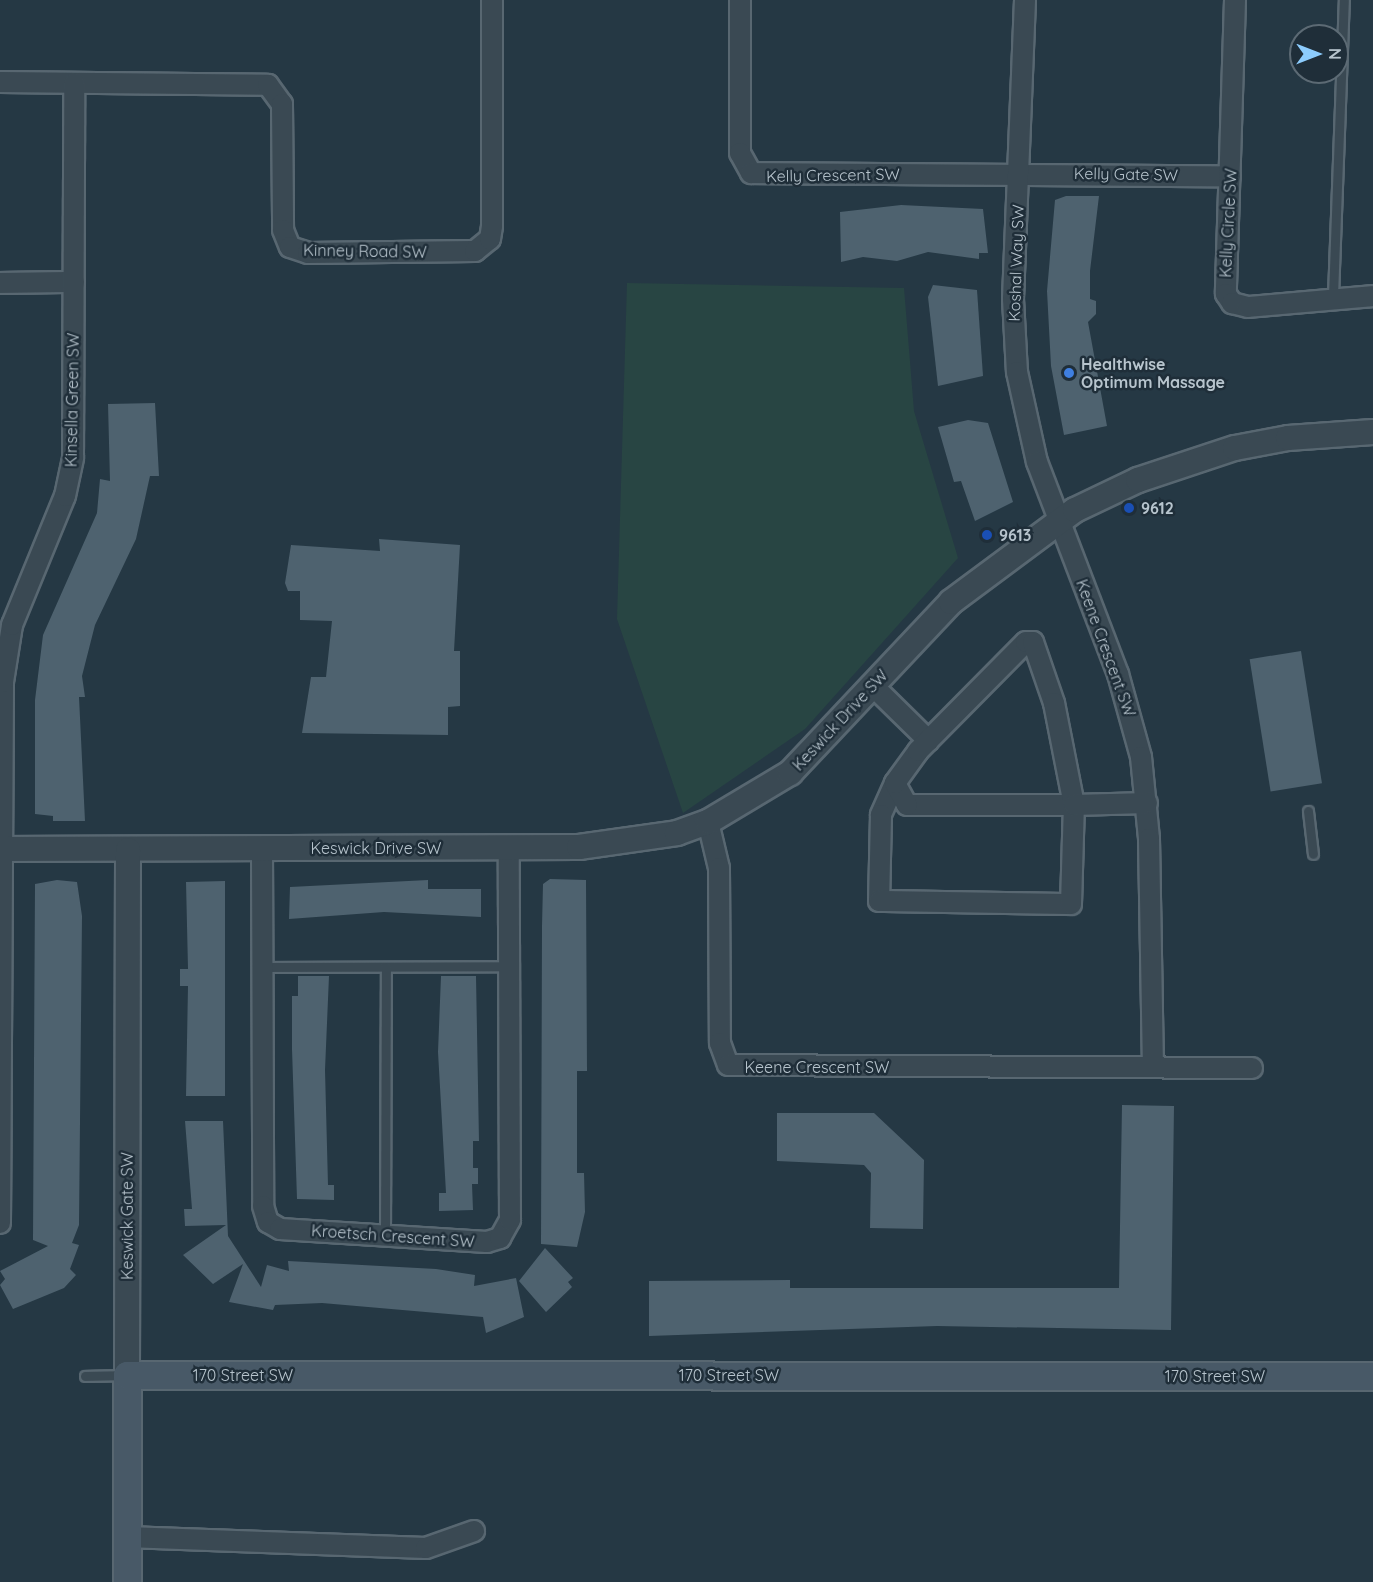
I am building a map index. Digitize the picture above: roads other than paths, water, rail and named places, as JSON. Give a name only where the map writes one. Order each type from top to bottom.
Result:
[{"type":"main road","name":"170 Street SW","points":[[127,1376],[1373,1376]]},
{"type":"main road","name":"Keswick Gate SW","points":[[127,1376],[127,1582]]},
{"type":"street","name":"Kinney Road SW","points":[[0,82],[268,85],[282,104],[283,230],[290,247],[308,253],[475,251],[490,239],[492,226],[492,0]]},
{"type":"street","name":"Kelly Crescent SW","points":[[740,0],[740,153],[751,174],[1021,172]]},
{"type":"street","name":"Koshal Way SW","points":[[1025,0],[1021,172],[1013,299],[1017,372],[1028,431],[1059,520]]},
{"type":"street","name":"Kelly Circle SW","points":[[1234,0],[1225,280],[1232,303],[1248,307],[1333,297],[1373,296]]},
{"type":"street","name":"Kinsella Green SW","points":[[0,1223],[4,640],[70,476],[74,282],[74,83]]},
{"type":"street","name":"Kelly Gate SW","points":[[1021,172],[1230,176]]},
{"type":"street","points":[[0,283],[74,282]]},
{"type":"street","name":"Keswick Drive SW","points":[[1,849],[607,846],[708,822],[789,773],[951,602],[1059,520],[1138,480],[1234,448],[1288,438],[1373,432]]},
{"type":"street","name":"Keene Crescent SW","points":[[1059,520],[1129,704],[1147,803],[1153,1067]]},
{"type":"street","points":[[1026,642],[1032,642],[1054,703],[1074,805],[1071,904],[879,901],[881,815],[895,783],[929,741],[1026,642]]},
{"type":"street","points":[[873,686],[929,741]]},
{"type":"street","points":[[895,783],[907,805],[1147,803]]},
{"type":"street","name":"Keene Crescent SW","points":[[708,822],[719,868],[720,1042],[728,1065],[1252,1068]]},
{"type":"street","name":"Kroetsch Crescent SW","points":[[262,849],[264,1215],[280,1229],[385,1233],[487,1242],[508,1228],[509,848]]},
{"type":"street","name":"Keswick Gate SW","points":[[127,1376],[128,850]]},
{"type":"street","points":[[127,1538],[426,1548],[474,1531]]},
{"type":"lane","points":[[1333,297],[1344,0]]},
{"type":"lane","points":[[1308,811],[1314,854]]},
{"type":"lane","points":[[262,967],[509,966]]},
{"type":"lane","points":[[385,1233],[386,967]]},
{"type":"lane","name":"170 Street SW","points":[[85,1376],[127,1376]]},
{"type":"place","name":"Healthwise Optimum Massage","points":[[1069,373]]},
{"type":"place","name":"9612","points":[[1129,508]]},
{"type":"place","name":"9613","points":[[987,535]]}]
